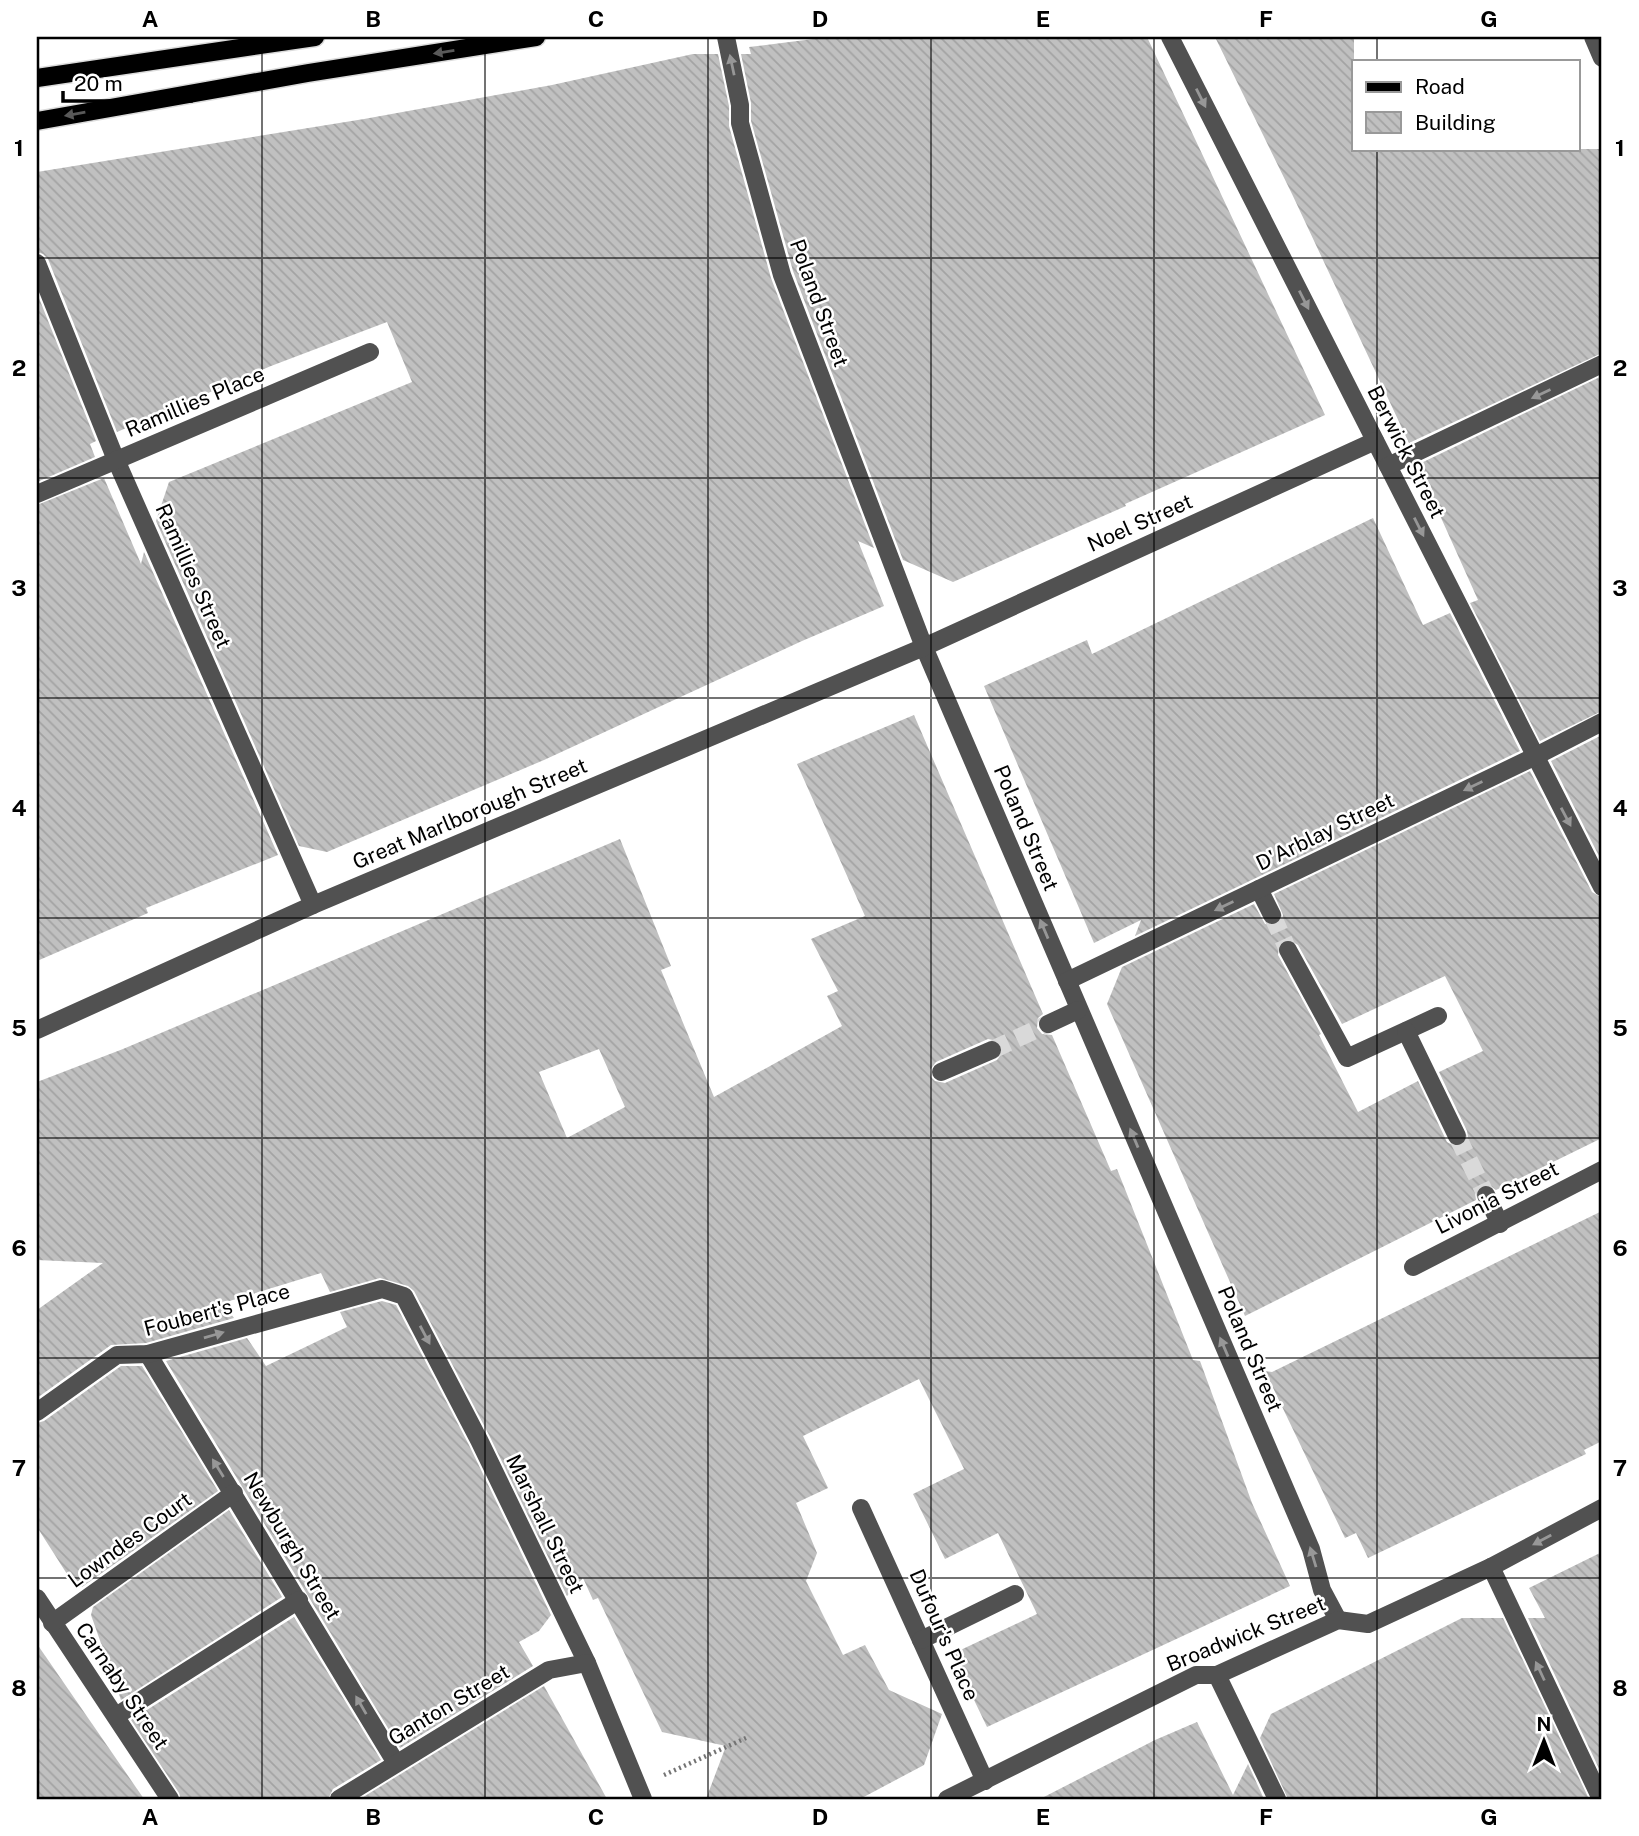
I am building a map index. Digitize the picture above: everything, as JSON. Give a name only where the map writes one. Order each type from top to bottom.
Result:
[{"type":"main road","points":[[37,78],[315,37]]},
{"type":"main road","points":[[37,121],[536,37]]},
{"type":"street","name":"Poland Street","points":[[726,37],[740,105],[740,123],[782,275],[924,647],[1306,1536],[1322,1590],[1338,1620]]},
{"type":"street","name":"Berwick Street","points":[[1170,37],[1602,887]]},
{"type":"street","points":[[1593,37],[1602,58]]},
{"type":"street","name":"Ramillies Street","points":[[37,263],[116,460],[313,905]]},
{"type":"street","name":"Ramillies Place","points":[[37,494],[370,352]]},
{"type":"street","points":[[1388,466],[1602,365]]},
{"type":"street","name":"Noel Street","points":[[924,647],[1375,442]]},
{"type":"street","name":"Great Marlborough Street","points":[[37,1030],[313,905],[924,647]]},
{"type":"street","name":"D'Arblay Street","points":[[1067,981],[1602,722]]},
{"type":"street","points":[[1259,889],[1272,915]]},
{"type":"street","points":[[1289,950],[1347,1058],[1438,1016]]},
{"type":"street","points":[[1048,1024],[1078,1010]]},
{"type":"street","points":[[1406,1031],[1457,1136]]},
{"type":"street","points":[[941,1072],[992,1050]]},
{"type":"street","name":"Livonia Street","points":[[1413,1267],[1602,1170]]},
{"type":"street","points":[[1486,1195],[1500,1224]]},
{"type":"street","name":"Foubert's Place","points":[[37,1412],[117,1355],[148,1354],[382,1289]]},
{"type":"street","name":"Marshall Street","points":[[382,1289],[404,1296],[481,1444],[587,1662],[643,1799]]},
{"type":"street","name":"Newburgh Street","points":[[148,1354],[396,1763]]},
{"type":"street","name":"Lowndes Court","points":[[52,1623],[234,1493]]},
{"type":"street","name":"Dufour's Place","points":[[861,1508],[985,1781]]},
{"type":"street","name":"Broadwick Street","points":[[947,1799],[1196,1675],[1217,1675],[1338,1620],[1368,1624],[1490,1567],[1602,1508]]},
{"type":"street","points":[[1490,1567],[1601,1799]]},
{"type":"street","points":[[921,1640],[1015,1594]]},
{"type":"street","name":"Carnaby Street","points":[[37,1598],[170,1799]]},
{"type":"street","points":[[116,1716],[299,1600]]},
{"type":"street","name":"Ganton Street","points":[[339,1799],[549,1670],[587,1662]]},
{"type":"street","points":[[1217,1675],[1277,1799]]},
{"type":"path","points":[[683,1767],[746,1738]]},
{"type":"building","points":[[829,37],[1147,37],[1325,415],[953,582],[903,560],[793,271],[751,121],[751,103],[741,54],[751,54],[749,47]]},
{"type":"building","points":[[1215,37],[1354,37],[1352,150],[1602,149],[1602,353],[1409,443]]},
{"type":"building","points":[[693,54],[718,54],[729,106],[729,126],[771,278],[874,548],[858,541],[884,606],[544,760],[327,852],[299,846],[156,521],[169,482],[412,382],[387,322],[271,366],[117,432],[48,259],[37,252],[37,172],[364,119],[552,85]]},
{"type":"building","points":[[37,293],[96,441],[90,444],[95,457],[37,482]]},
{"type":"building","points":[[1602,376],[1602,711],[1540,741],[1470,603],[1478,600],[1419,464]]},
{"type":"building","points":[[104,478],[141,564],[144,552],[278,855],[146,908],[148,913],[37,961],[37,505]]},
{"type":"building","points":[[1373,518],[1423,625],[1450,613],[1520,751],[1135,936],[1141,920],[1094,943],[984,686],[1087,640],[1092,654]]},
{"type":"building","points":[[914,715],[1043,1014],[1038,1018],[1037,1028],[1042,1034],[1052,1035],[1111,1171],[1117,1169],[1193,1360],[1200,1361],[1252,1503],[1290,1586],[987,1727],[952,1654],[1037,1614],[998,1533],[945,1559],[913,1494],[964,1469],[919,1379],[803,1436],[828,1488],[796,1503],[817,1553],[806,1581],[843,1655],[865,1645],[889,1690],[942,1714],[924,1765],[860,1799],[706,1799],[726,1746],[662,1732],[598,1598],[593,1600],[583,1578],[567,1596],[489,1435],[414,1291],[408,1286],[380,1278],[330,1292],[321,1273],[223,1303],[234,1318],[146,1343],[111,1345],[37,1398],[37,1310],[103,1263],[37,1260],[37,1082],[123,1049],[620,839],[671,966],[661,970],[714,1097],[842,1026],[827,996],[838,991],[811,939],[865,916],[797,764]],"holes":[[[988,1039],[998,1041],[1003,1046],[1003,1052],[997,1060],[945,1083],[935,1081],[931,1077],[930,1070],[936,1062]],[[599,1049],[625,1107],[567,1138],[539,1072]]]},
{"type":"building","points":[[1602,735],[1602,862],[1551,761]]},
{"type":"building","points":[[1530,771],[1592,892],[1602,898],[1602,1138],[1496,1190],[1488,1184],[1480,1185],[1475,1193],[1476,1200],[1245,1316],[1107,1004],[1122,967],[1254,904],[1265,924],[1276,925],[1282,921],[1283,915],[1274,894]],"holes":[[[1288,939],[1298,945],[1342,1024],[1445,976],[1483,1051],[1439,1072],[1467,1131],[1468,1137],[1463,1146],[1456,1147],[1447,1142],[1418,1081],[1358,1112],[1319,1035],[1321,1034],[1278,955],[1279,944]]]},
{"type":"building","points":[[1602,1211],[1602,1441],[1584,1450],[1586,1454],[1368,1558],[1356,1533],[1345,1538],[1265,1371],[1272,1372]]},
{"type":"building","points":[[382,1301],[396,1305],[469,1445],[551,1615],[539,1631],[519,1642],[533,1666],[400,1748],[166,1361],[247,1338],[266,1366],[347,1327],[340,1312]]},
{"type":"building","points":[[121,1366],[142,1366],[218,1491],[82,1587],[74,1585],[37,1527],[37,1423],[44,1421]]},
{"type":"building","points":[[229,1510],[282,1597],[121,1700],[91,1615],[93,1607]]},
{"type":"building","points":[[1602,1552],[1602,1775],[1528,1618],[1545,1618],[1529,1588]]},
{"type":"building","points":[[294,1617],[381,1760],[333,1789],[328,1799],[181,1799],[131,1720]]},
{"type":"building","points":[[1462,1618],[1503,1618],[1589,1799],[1288,1799],[1260,1738],[1271,1714]]},
{"type":"building","points":[[37,1644],[144,1799],[37,1799]]},
{"type":"building","points":[[544,1686],[607,1799],[360,1799]]},
{"type":"building","points":[[1197,1722],[1233,1795],[1248,1764],[1264,1799],[1040,1799],[1155,1740]]},
{"type":"tunnel","points":[[1272,915],[1288,950]]},
{"type":"tunnel","points":[[992,1050],[1048,1024]]},
{"type":"tunnel","points":[[1457,1136],[1486,1195]]}]
